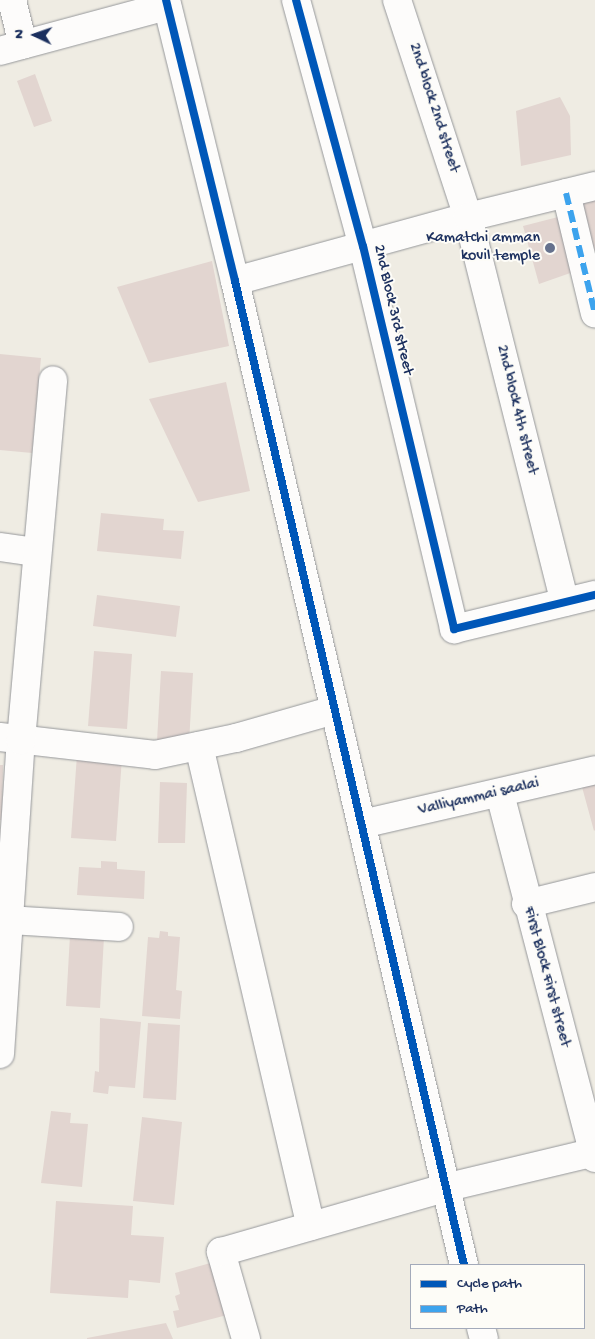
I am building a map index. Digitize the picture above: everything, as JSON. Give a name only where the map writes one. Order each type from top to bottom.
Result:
[{"type":"street","points":[[12,0],[11,48],[166,3],[235,280],[362,824],[444,1188],[464,1264]]},
{"type":"street","name":"2nd Block 3rd street","points":[[296,0],[363,246],[454,629],[565,602]]},
{"type":"street","name":"2nd block 2nd street","points":[[397,0],[468,217]]},
{"type":"street","points":[[235,280],[468,217],[595,186]]},
{"type":"street","points":[[566,194],[595,314]]},
{"type":"street","name":"2nd block 4th street","points":[[468,217],[565,602]]},
{"type":"street","points":[[0,1054],[9,920],[11,738],[37,552],[53,380]]},
{"type":"street","points":[[0,547],[37,552]]},
{"type":"street","points":[[565,602],[595,594]]},
{"type":"street","points":[[11,738],[155,754],[199,746],[334,710]]},
{"type":"street","points":[[199,746],[311,1226]]},
{"type":"street","name":"Valliyammai saalai","points":[[362,824],[500,794],[595,770]]},
{"type":"street","name":"First Block First street","points":[[500,794],[526,904],[594,1154]]},
{"type":"street","points":[[526,904],[595,887]]},
{"type":"street","points":[[9,920],[120,927]]},
{"type":"street","points":[[246,1339],[221,1252],[444,1188],[594,1154]]},
{"type":"building","points":[[35,74],[52,121],[34,127],[17,81]]},
{"type":"building","points":[[560,97],[570,116],[571,155],[521,166],[516,111]]},
{"type":"building","points":[[566,193],[595,199],[595,251]]},
{"type":"building","name":"Kamatchi amman kovil temple","points":[[562,216],[576,271],[539,284],[523,226]]},
{"type":"building","points":[[212,261],[229,346],[149,363],[117,287]]},
{"type":"building","points":[[0,354],[41,358],[32,453],[0,450]]},
{"type":"building","points":[[226,382],[250,491],[198,502],[149,399]]},
{"type":"building","points":[[101,513],[164,519],[163,530],[184,531],[181,559],[97,551]]},
{"type":"building","points":[[97,595],[180,606],[176,637],[93,626]]},
{"type":"building","points":[[94,651],[132,654],[127,729],[88,726]]},
{"type":"building","points":[[161,671],[193,673],[189,743],[157,741]]},
{"type":"building","points":[[77,755],[122,758],[116,841],[71,838]]},
{"type":"building","points":[[0,765],[3,765],[2,820],[0,820]]},
{"type":"building","points":[[160,782],[187,783],[185,843],[158,843]]},
{"type":"building","points":[[595,783],[595,830],[594,831],[582,787]]},
{"type":"building","points":[[101,861],[117,862],[117,869],[145,871],[144,899],[77,895],[79,867],[101,868]]},
{"type":"building","points":[[160,931],[168,932],[168,936],[180,937],[176,990],[182,991],[180,1019],[142,1016],[148,937],[159,938]]},
{"type":"building","points":[[70,935],[104,937],[100,1008],[66,1006]]},
{"type":"building","points":[[100,1018],[141,1022],[135,1088],[109,1086],[108,1094],[93,1092],[95,1071],[99,1072]]},
{"type":"building","points":[[148,1023],[180,1025],[176,1100],[143,1098]]},
{"type":"building","points":[[51,1111],[71,1113],[70,1123],[88,1124],[82,1187],[41,1183]]},
{"type":"building","points":[[142,1117],[182,1122],[174,1205],[133,1201]]},
{"type":"building","points":[[56,1201],[133,1206],[131,1235],[164,1237],[160,1283],[129,1280],[128,1298],[50,1293]]},
{"type":"building","points":[[214,1262],[231,1314],[177,1328],[173,1311],[179,1310],[175,1296],[180,1294],[175,1273]]},
{"type":"building","points":[[166,1323],[173,1339],[87,1339],[87,1338]]},
{"type":"marked path","points":[[566,193],[595,314]]},
{"type":"cycle path","points":[[166,0],[235,281],[464,1264]]},
{"type":"cycle path","points":[[296,0],[363,246],[454,629],[595,595]]},
{"type":"place","name":"Kamatchi amman kovil temple","points":[[550,248]]}]
